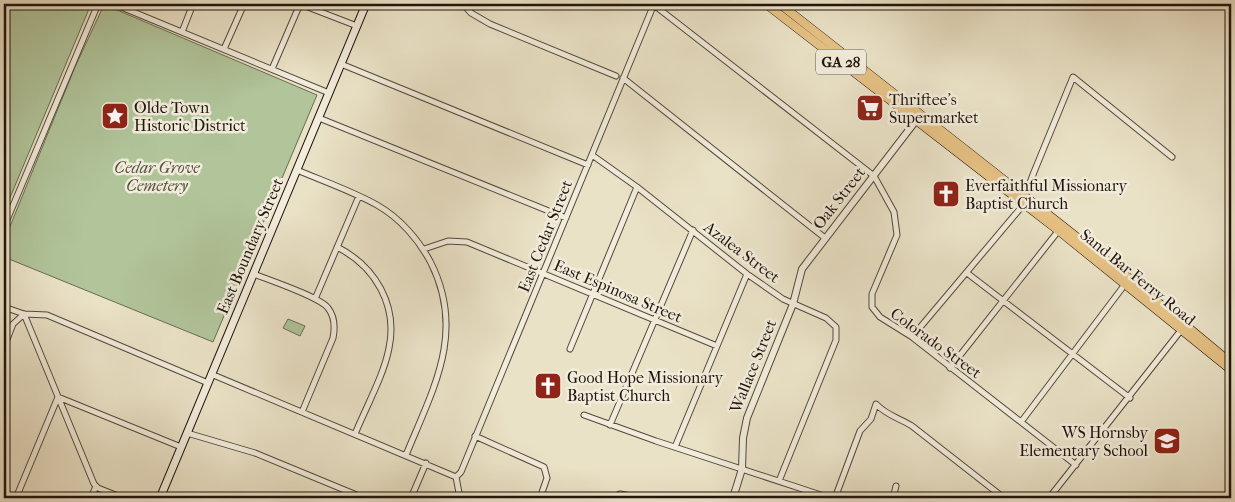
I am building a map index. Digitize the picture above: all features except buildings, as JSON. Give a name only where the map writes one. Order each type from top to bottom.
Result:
[{"type":"main road","name":"East Boundary Street","points":[[160,498],[366,4]]},
{"type":"main road","name":"Sand Bar Ferry Road","points":[[766,4],[919,117]]},
{"type":"main road","name":"Sand Bar Ferry Road","points":[[780,4],[919,117],[1231,363]]},
{"type":"main road","name":"Sand Bar Ferry Road","points":[[1184,327],[1231,370]]},
{"type":"street","points":[[4,227],[98,4]]},
{"type":"street","points":[[114,4],[329,93]]},
{"type":"street","points":[[182,32],[194,4]]},
{"type":"street","points":[[224,49],[244,4]]},
{"type":"street","points":[[272,69],[300,4],[357,26]]},
{"type":"street","points":[[463,4],[471,13],[490,24],[616,76]]},
{"type":"street","points":[[654,4],[874,176]]},
{"type":"street","name":"East Cedar Street","points":[[456,477],[476,436],[544,274],[654,4]]},
{"type":"street","points":[[341,64],[588,165]]},
{"type":"street","points":[[623,78],[826,238]]},
{"type":"street","points":[[912,337],[967,274],[1025,200],[1073,78],[1172,157]]},
{"type":"street","name":"Oak Street","points":[[794,304],[802,269],[919,117]]},
{"type":"street","points":[[319,118],[566,218]]},
{"type":"street","name":"Azalea Street","points":[[592,155],[637,187],[747,274],[794,304],[826,318],[837,330],[838,336],[779,481]]},
{"type":"street","points":[[297,170],[359,196],[391,214],[424,249],[437,276],[447,317],[446,344],[439,376],[406,455]]},
{"type":"street","name":"Colorado Street","points":[[874,176],[894,212],[897,235],[873,291],[871,304],[880,317],[912,337],[1076,465]]},
{"type":"street","points":[[570,348],[637,187]]},
{"type":"street","points":[[315,299],[359,196]]},
{"type":"street","points":[[950,368],[1061,228]]},
{"type":"street","points":[[610,425],[692,230]]},
{"type":"street","name":"East Espinosa Street","points":[[424,249],[448,241],[467,242],[717,346]]},
{"type":"street","points":[[337,247],[352,256],[373,275],[382,290],[390,318],[389,350],[355,434]]},
{"type":"street","points":[[254,274],[315,299],[330,311],[334,320],[334,332],[302,412]]},
{"type":"street","points":[[675,447],[747,274]]},
{"type":"street","points":[[967,274],[1130,398]]},
{"type":"street","points":[[1021,422],[1127,281]]},
{"type":"street","name":"Wallace Street","points":[[733,498],[742,469],[746,418],[794,304]]},
{"type":"street","points":[[4,306],[24,314],[46,315],[208,383]]},
{"type":"street","points":[[4,347],[13,324],[24,314]]},
{"type":"street","points":[[24,314],[96,486],[123,498]]},
{"type":"street","points":[[1049,498],[1130,398],[1184,327]]},
{"type":"street","points":[[211,374],[456,477],[460,498]]},
{"type":"street","points":[[58,397],[181,446]]},
{"type":"street","points":[[16,498],[58,397]]},
{"type":"street","points":[[835,498],[860,431],[871,419],[876,404],[886,414],[896,416],[912,426],[1004,498]]},
{"type":"street","points":[[584,415],[830,498]]},
{"type":"street","points":[[187,433],[255,453],[364,498]]},
{"type":"street","points":[[476,436],[541,464],[547,470],[546,484],[540,498]]},
{"type":"street","points":[[411,498],[426,463]]},
{"type":"street","points":[[91,498],[96,486]]},
{"type":"street","points":[[893,498],[896,486]]},
{"type":"street","points":[[612,497],[626,494],[642,498]]},
{"type":"green space","points":[[4,4],[91,4],[4,212]]},
{"type":"green space","name":"Cedar Grove Cemetery","points":[[103,7],[110,7],[317,95],[213,342],[4,257],[4,241],[75,67]]},
{"type":"green space","points":[[288,319],[305,326],[300,336],[283,328]]},
{"type":"place","name":"Thriftee's Supermarket","points":[[870,108]]},
{"type":"place","name":"Olde Town Historic District","points":[[115,116]]},
{"type":"place","name":"Everfaithful Missionary Baptist Church","points":[[946,194]]},
{"type":"place","name":"Good Hope Missionary Baptist Church","points":[[548,386]]},
{"type":"place","name":"WS Hornsby Elementary School","points":[[1167,441]]}]
